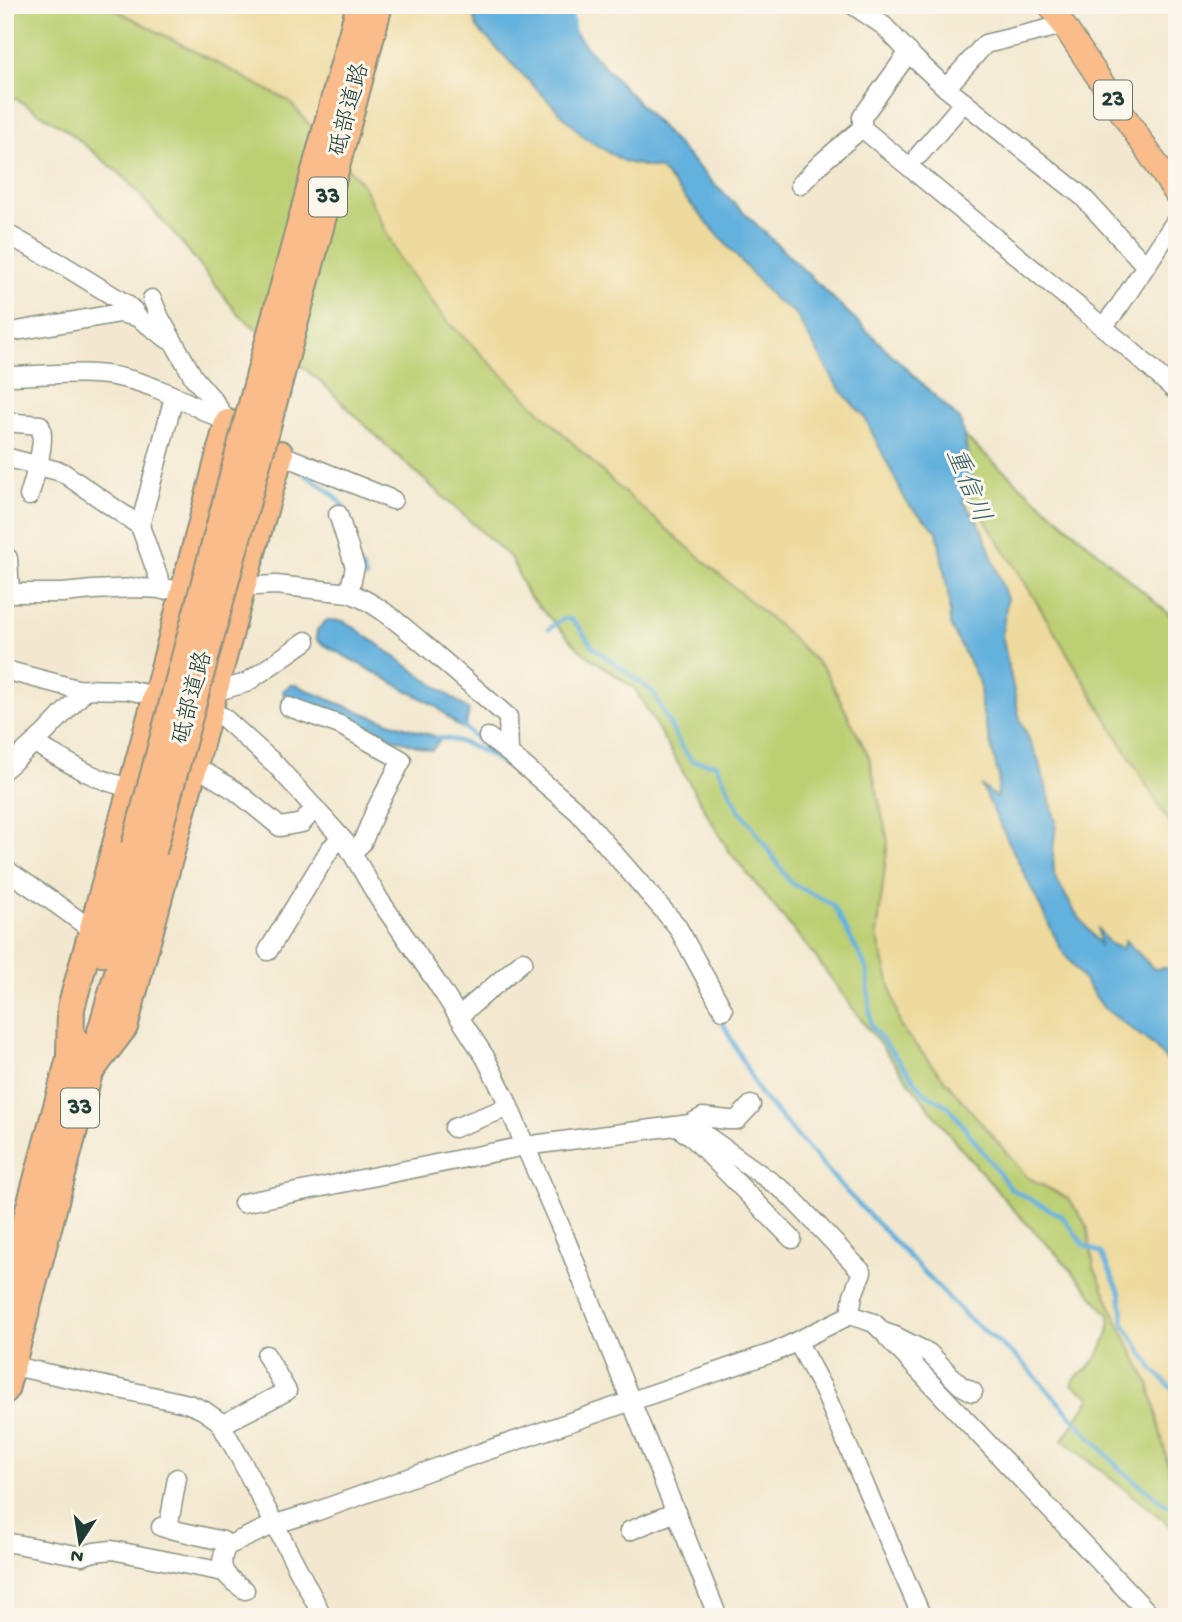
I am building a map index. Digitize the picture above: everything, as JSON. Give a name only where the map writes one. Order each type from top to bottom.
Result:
[{"type":"highway","name":"砥部道路","points":[[8,1374],[89,1073],[256,387],[360,5]]},
{"type":"highway","name":"砥部道路","points":[[5,1298],[70,1055],[104,944],[144,849],[379,5]]},
{"type":"highway","points":[[70,1055],[71,1008],[157,695],[174,590],[228,423]]},
{"type":"highway","points":[[89,1073],[124,1027],[280,454]]},
{"type":"main road","name":"23","points":[[1050,5],[1177,195]]},
{"type":"street","points":[[853,5],[884,26],[946,88],[1082,196],[1145,265]]},
{"type":"street","points":[[946,88],[985,44],[1064,26]]},
{"type":"street","points":[[800,186],[821,163],[862,128],[862,117],[909,52]]},
{"type":"street","points":[[919,155],[964,102]]},
{"type":"street","points":[[862,128],[1103,327],[1177,392]]},
{"type":"street","points":[[1103,327],[1177,219]]},
{"type":"street","points":[[5,233],[126,304],[137,317],[175,344]]},
{"type":"street","points":[[152,299],[187,366],[215,401],[228,423]]},
{"type":"street","points":[[5,333],[120,313],[137,317]]},
{"type":"street","points":[[139,526],[171,395],[183,382],[187,366]]},
{"type":"street","points":[[5,376],[97,374],[150,385],[228,423],[280,454],[393,500]]},
{"type":"street","points":[[5,422],[40,425],[43,432],[38,465],[29,496]]},
{"type":"street","points":[[5,457],[62,472],[139,526],[174,590]]},
{"type":"street","points":[[338,514],[355,567],[349,593]]},
{"type":"street","points":[[5,558],[8,558],[7,593],[63,593],[136,588],[174,590],[276,584],[349,593],[360,597],[401,625],[508,718],[509,753]]},
{"type":"street","points":[[5,670],[86,690],[128,690],[212,701],[246,683],[306,641]]},
{"type":"street","points":[[5,769],[86,690]]},
{"type":"street","points":[[212,701],[235,727],[265,754],[347,845],[379,899],[485,1057],[562,1230],[718,1617]]},
{"type":"street","points":[[268,951],[330,849],[362,843],[376,809],[402,760],[340,724],[289,707]]},
{"type":"street","points":[[488,737],[578,812],[677,926],[723,1010]]},
{"type":"street","points":[[34,743],[111,784],[131,788]]},
{"type":"street","points":[[195,766],[236,791],[280,827],[302,823],[315,808]]},
{"type":"street","points":[[5,869],[85,925],[93,927]]},
{"type":"street","points":[[458,1016],[523,961]]},
{"type":"street","points":[[243,1202],[525,1146],[690,1124],[703,1117],[737,1120],[751,1105]]},
{"type":"street","points":[[454,1128],[509,1107]]},
{"type":"street","points":[[245,1590],[230,1580],[224,1572],[221,1561],[227,1546],[275,1524],[775,1352],[797,1341],[847,1304],[862,1272],[787,1193],[690,1124]]},
{"type":"street","points":[[672,1126],[690,1135],[792,1239]]},
{"type":"street","points":[[847,1304],[878,1328],[1152,1617]]},
{"type":"street","points":[[878,1328],[929,1353],[960,1385],[973,1392]]},
{"type":"street","points":[[797,1341],[824,1391],[922,1617]]},
{"type":"street","points":[[221,1425],[287,1391],[266,1355]]},
{"type":"street","points":[[8,1374],[189,1404],[219,1421],[323,1617]]},
{"type":"street","points":[[177,1478],[164,1528],[223,1541],[227,1546]]},
{"type":"street","points":[[629,1531],[676,1512]]},
{"type":"street","points":[[5,1542],[82,1556],[112,1550],[224,1572]]},
{"type":"green space","points":[[5,5],[107,5],[289,101],[363,185],[400,260],[825,670],[869,757],[888,841],[877,935],[1027,1177],[1069,1199],[1087,1226],[1094,1267],[1150,1386],[1175,1495],[1174,1522],[1177,1524],[1177,1531],[1063,1440],[1091,1397],[1071,1384],[1101,1350],[1109,1329],[1109,1315],[954,1140],[814,955],[728,850],[635,689],[581,651],[527,594],[511,558],[390,449],[321,382],[238,314],[183,244],[124,177],[64,128],[5,92]]},
{"type":"green space","points":[[892,374],[1177,621],[1177,836],[1022,578]]},
{"type":"sand","points":[[107,5],[544,5],[892,374],[1022,578],[1177,836],[1177,1524],[1174,1522],[1175,1495],[1150,1386],[1094,1267],[1087,1226],[1069,1199],[1027,1177],[901,1028],[877,935],[888,841],[869,757],[825,670],[787,633],[618,487],[444,318],[400,260],[363,185],[289,101]]},
{"type":"water","name":"重信川","points":[[466,5],[553,5],[589,50],[712,182],[960,420],[972,472],[963,501],[982,529],[1007,599],[1002,635],[1020,720],[1039,761],[1056,822],[1054,875],[1073,909],[1100,945],[1098,929],[1109,943],[1122,949],[1125,940],[1154,969],[1166,968],[1177,977],[1177,1072],[1153,1045],[1104,1008],[1061,949],[981,785],[997,798],[999,777],[981,706],[980,683],[950,625],[949,598],[937,531],[907,503],[863,414],[836,384],[795,313],[775,300],[660,169],[625,162],[585,138],[477,28],[474,15]]},
{"type":"water","points":[[327,620],[343,621],[355,628],[469,710],[465,729],[436,706],[319,642],[316,638],[317,630]]},
{"type":"water","points":[[290,685],[296,685],[386,721],[441,738],[432,750],[357,727],[290,700],[283,691]]},
{"type":"waterway","points":[[561,5],[565,50]]},
{"type":"waterway","points":[[301,471],[334,496],[347,515]]},
{"type":"waterway","points":[[362,567],[366,578]]},
{"type":"waterway","points":[[549,629],[562,619],[570,619],[593,647],[653,692],[681,746],[692,761],[716,764],[739,810],[790,882],[833,905],[867,969],[871,1026],[924,1092],[949,1107],[1011,1189],[1062,1216],[1084,1245],[1101,1253],[1120,1293],[1124,1324],[1153,1369],[1177,1394]]},
{"type":"waterway","points":[[463,726],[494,756]]},
{"type":"waterway","points":[[437,738],[471,746],[524,777]]},
{"type":"waterway","points":[[718,1014],[760,1094],[843,1188],[966,1316],[1020,1360],[1121,1470],[1177,1511]]}]
